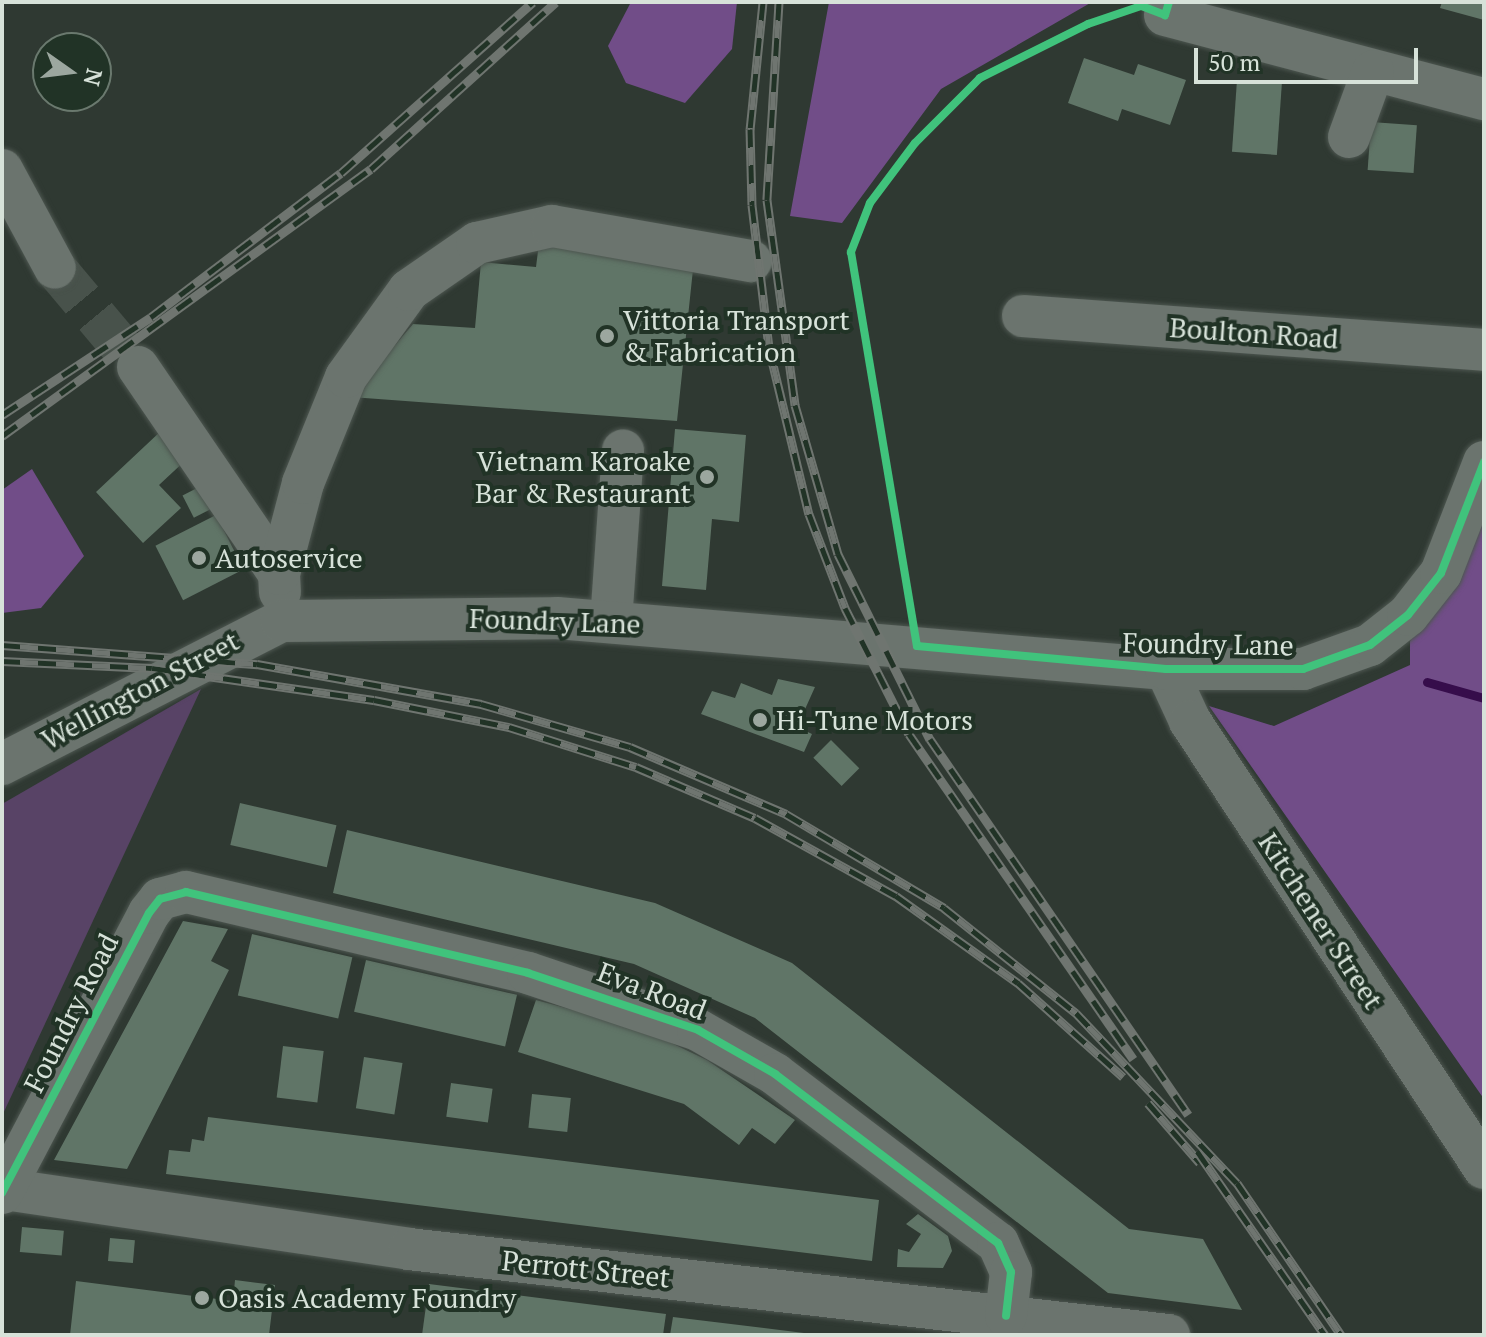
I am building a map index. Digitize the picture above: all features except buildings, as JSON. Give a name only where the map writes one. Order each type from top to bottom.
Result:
[{"type":"street","points":[[1159,8],[1373,71],[1484,99]]},
{"type":"street","points":[[1349,137],[1373,71]]},
{"type":"street","points":[[2,170],[55,268]]},
{"type":"street","points":[[281,621],[279,574],[303,483],[346,377],[409,290],[477,243],[552,226],[751,261]]},
{"type":"street","name":"Boulton Road","points":[[1023,316],[1484,350]]},
{"type":"street","points":[[138,367],[279,574]]},
{"type":"street","points":[[611,622],[623,450]]},
{"type":"street","name":"Foundry Lane","points":[[281,621],[611,622],[1166,669],[1303,669],[1370,645],[1408,615],[1441,573],[1484,462]]},
{"type":"street","name":"Wellington Street","points":[[2,764],[281,621]]},
{"type":"street","name":"Kitchener Street","points":[[1166,669],[1190,721],[1484,1168]]},
{"type":"street","name":"Eva Road","points":[[160,899],[200,894],[528,973],[698,1030],[775,1074],[998,1243],[1011,1272],[1006,1316]]},
{"type":"street","name":"Foundry Road","points":[[3,1191],[160,899]]},
{"type":"street","name":"Perrott Street","points":[[3,1191],[409,1249],[1006,1316],[1094,1330],[1169,1335]]},
{"type":"shaded area","points":[[631,2],[737,2],[732,49],[685,103],[626,83],[608,46]]},
{"type":"shaded area","points":[[829,2],[1092,2],[941,89],[842,223],[790,216]]},
{"type":"shaded area","points":[[32,469],[84,556],[41,608],[2,613],[2,490]]},
{"type":"shaded area","points":[[1484,517],[1484,1099],[1209,706],[1274,726],[1410,665],[1410,641]]},
{"type":"shaded area","points":[[201,689],[2,1116],[2,804]]},
{"type":"waterway","points":[[1427,682],[1484,698]]},
{"type":"tunnel","points":[[55,268],[138,367]]},
{"type":"railway","points":[[2,415],[151,317],[341,173],[533,2]]},
{"type":"railway","points":[[2,436],[371,169],[556,2]]},
{"type":"railway","points":[[763,2],[750,129],[752,205],[769,348],[809,514],[845,608],[909,734],[1133,1059]]},
{"type":"railway","points":[[779,2],[767,200],[795,405],[838,554],[930,739],[1188,1115]]},
{"type":"railway","points":[[2,645],[257,664],[481,704],[630,747],[786,814],[944,908],[1076,1013],[1237,1183],[1341,1335]]},
{"type":"railway","points":[[2,661],[152,668],[374,700],[509,727],[636,767],[755,818],[896,896],[1018,983],[1123,1077]]},
{"type":"railway","points":[[1148,1103],[1200,1163]]},
{"type":"railway","points":[[1197,1151],[1325,1335]]},
{"type":"cycle path","points":[[1169,2],[1165,15],[1141,6],[1088,24],[980,78],[915,143],[870,203],[851,252],[917,646],[1166,669],[1303,669],[1370,645],[1408,615],[1441,573],[1484,462]]},
{"type":"cycle path","points":[[2,1193],[149,913],[160,899],[186,892],[528,973],[698,1030],[775,1074],[998,1243],[1011,1272],[1006,1316]]},
{"type":"place","name":"Vittoria Transport & Fabrication","points":[[607,336]]},
{"type":"place","name":"Vietnam Karoake Bar & Restaurant","points":[[707,477]]},
{"type":"place","name":"Autoservice","points":[[199,558]]},
{"type":"place","name":"Hi-Tune Motors","points":[[760,720]]},
{"type":"place","name":"Oasis Academy Foundry","points":[[202,1298]]}]
